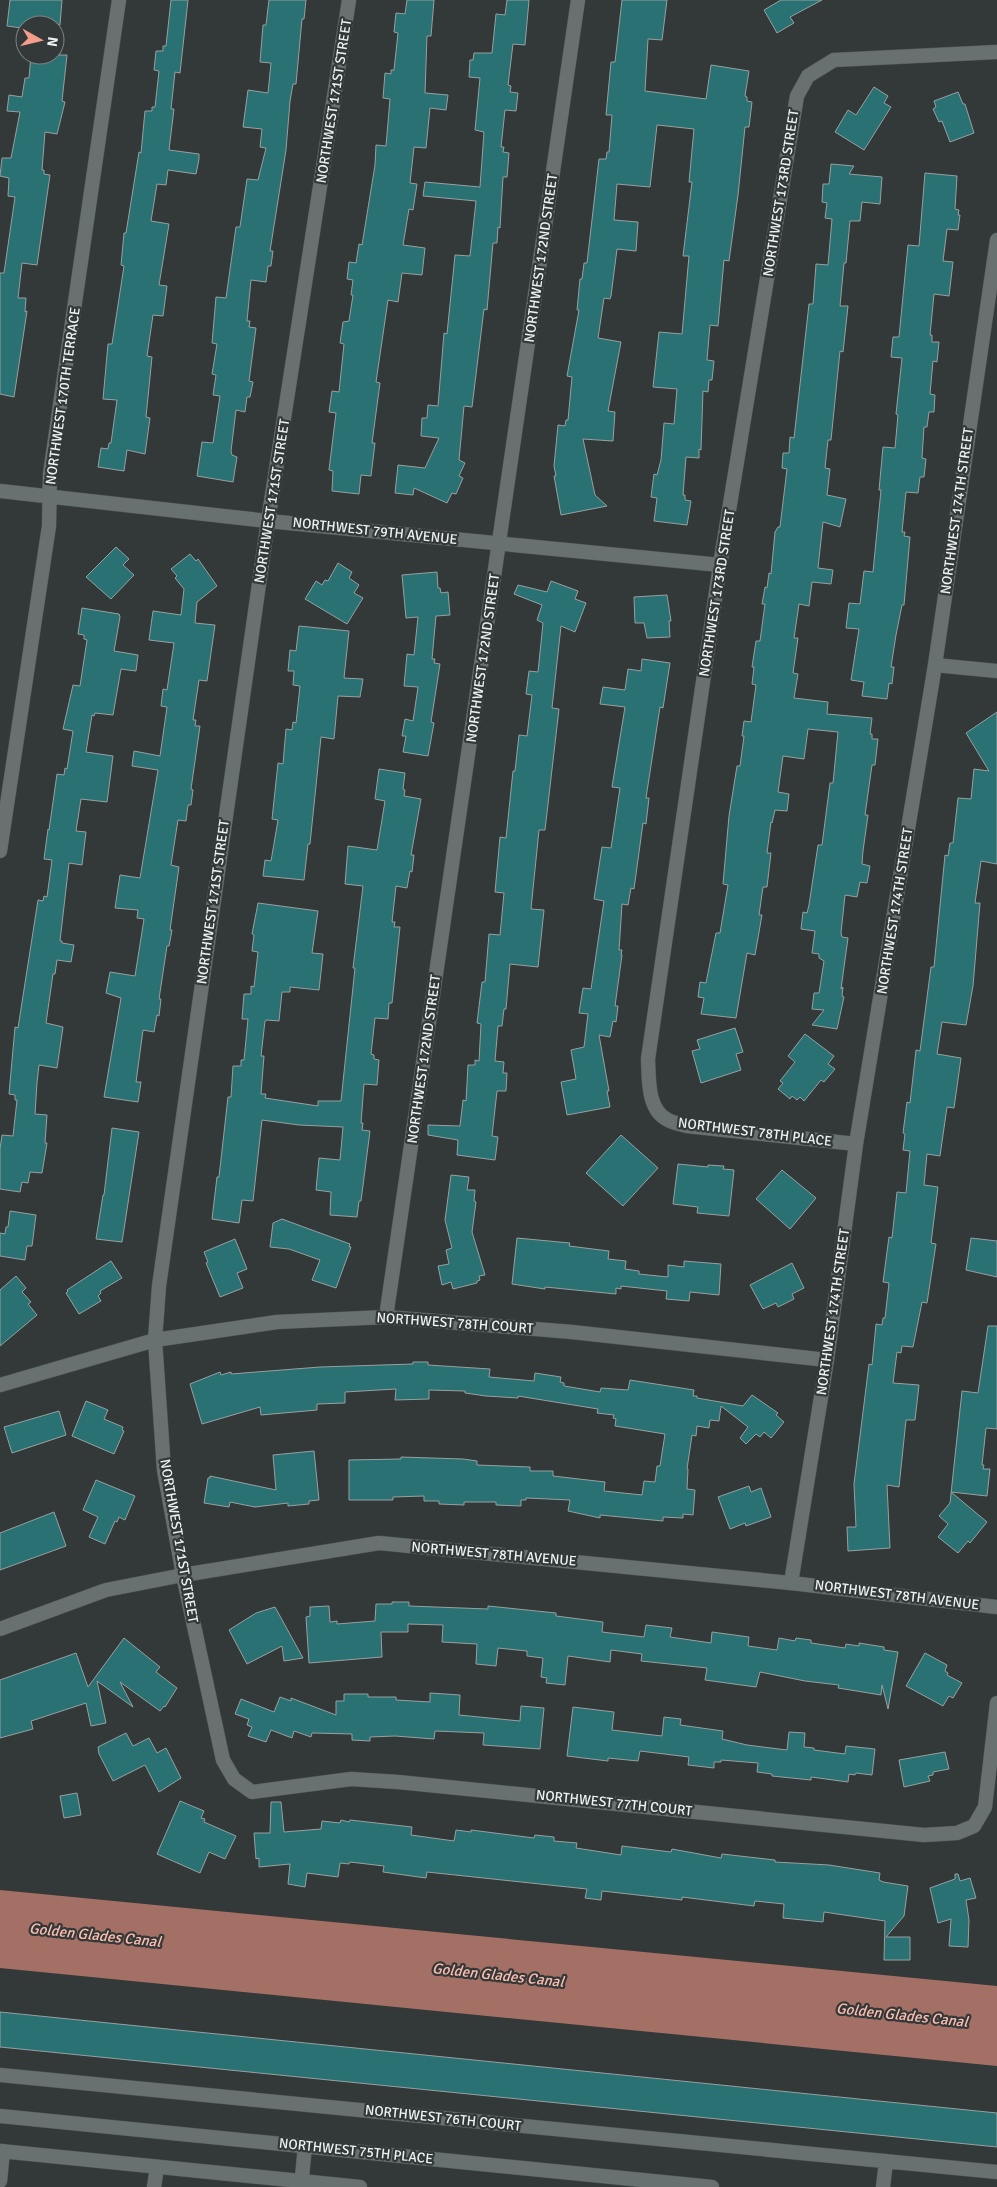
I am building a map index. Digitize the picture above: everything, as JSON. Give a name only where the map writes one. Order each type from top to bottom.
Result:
[{"type":"street","name":"NORTHWEST 170TH TERRACE","points":[[0,851],[49,526],[50,474],[119,0]]},
{"type":"street","name":"NORTHWEST 171ST STREET","points":[[252,1792],[234,1779],[223,1760],[183,1575],[164,1470],[154,1340],[159,1286],[268,521],[349,0]]},
{"type":"street","name":"NORTHWEST 172ND STREET","points":[[386,1317],[578,0]]},
{"type":"street","name":"NORTHWEST 173RD STREET","points":[[656,1112],[649,1088],[648,1059],[720,565],[797,96],[808,76],[834,60],[997,52]]},
{"type":"street","name":"NORTHWEST 174TH STREET","points":[[791,1582],[827,1360],[856,1144],[935,664],[997,240]]},
{"type":"street","name":"NORTHWEST 79TH AVENUE","points":[[0,491],[268,521],[720,565]]},
{"type":"street","points":[[935,664],[997,671]]},
{"type":"street","name":"NORTHWEST 78TH PLACE","points":[[656,1112],[667,1120],[687,1126],[856,1144]]},
{"type":"street","name":"NORTHWEST 78TH COURT","points":[[0,1385],[154,1340],[277,1322],[386,1317],[572,1332],[827,1360]]},
{"type":"street","name":"NORTHWEST 78TH AVENUE","points":[[0,1629],[106,1590],[183,1575],[379,1543],[791,1582],[997,1607]]},
{"type":"street","name":"NORTHWEST 77TH COURT","points":[[252,1792],[360,1780],[398,1782],[924,1835],[957,1833],[974,1826],[985,1807],[997,1703]]},
{"type":"street","name":"NORTHWEST 76TH COURT","points":[[0,2075],[997,2172]]},
{"type":"street","name":"NORTHWEST 75TH PLACE","points":[[0,2116],[712,2187]]},
{"type":"street","points":[[301,2184],[305,2146]]},
{"type":"street","points":[[0,2181],[2,2151],[301,2184],[360,2187]]},
{"type":"street","points":[[883,2187],[886,2160]]},
{"type":"street","points":[[154,2187],[157,2167]]},
{"type":"water","name":"Golden Glades Canal","points":[[0,1890],[997,1986],[997,2066],[0,1968]]},
{"type":"building","points":[[10,0],[62,0],[61,15],[15,15],[15,27],[7,26]]},
{"type":"building","points":[[171,0],[188,0],[180,73],[175,72],[171,109],[174,109],[169,150],[199,154],[199,159],[196,174],[168,170],[166,185],[157,184],[151,221],[169,224],[159,285],[167,286],[163,316],[153,315],[147,356],[152,357],[146,417],[150,418],[145,454],[127,450],[124,471],[98,467],[101,448],[108,449],[109,443],[111,443],[117,400],[103,399],[108,344],[112,344],[124,266],[121,265],[124,233],[126,233],[139,152],[141,153],[145,111],[152,111],[152,107],[155,107],[159,71],[154,70],[156,51],[163,51],[163,46],[166,46]]},
{"type":"building","points":[[269,0],[306,0],[304,19],[302,19],[296,84],[293,84],[290,101],[286,150],[270,251],[273,251],[271,266],[268,266],[266,282],[251,280],[247,321],[250,321],[249,327],[256,328],[249,381],[253,382],[250,397],[247,397],[245,412],[236,410],[231,451],[232,455],[237,457],[233,482],[197,476],[202,442],[213,443],[220,396],[213,395],[216,375],[212,374],[217,344],[212,343],[216,297],[226,298],[236,227],[240,227],[247,179],[258,180],[266,148],[260,147],[262,129],[243,127],[248,90],[268,93],[271,63],[260,62],[263,25],[266,25]]},
{"type":"building","points":[[407,0],[434,0],[431,36],[427,36],[425,93],[448,95],[446,110],[430,108],[426,148],[414,147],[410,183],[417,184],[413,210],[409,209],[403,245],[425,248],[422,275],[402,273],[398,302],[388,300],[376,382],[380,383],[372,443],[375,443],[371,476],[361,475],[359,494],[332,491],[333,471],[329,470],[336,413],[329,412],[332,391],[339,392],[344,344],[340,343],[343,322],[349,321],[353,295],[351,295],[353,280],[347,279],[349,262],[356,263],[359,244],[362,245],[375,165],[376,145],[386,146],[390,99],[383,98],[385,73],[391,74],[391,70],[394,70],[398,33],[394,32],[396,13],[405,14]]},
{"type":"building","points":[[507,0],[529,0],[525,45],[513,44],[508,85],[511,86],[510,92],[518,93],[516,111],[505,110],[501,147],[504,147],[503,152],[509,153],[507,177],[503,177],[500,228],[498,227],[497,243],[493,243],[487,310],[484,309],[472,407],[464,406],[459,460],[465,463],[459,476],[463,478],[456,494],[452,493],[447,503],[414,488],[413,495],[395,493],[398,465],[425,468],[439,438],[421,436],[422,418],[427,418],[428,405],[438,406],[444,333],[447,334],[455,255],[470,256],[476,201],[423,196],[425,182],[480,187],[484,132],[475,130],[480,78],[469,77],[470,60],[473,60],[474,53],[492,53],[496,14],[505,15]]},
{"type":"building","points":[[622,0],[667,0],[662,40],[648,39],[645,91],[706,99],[711,65],[749,71],[745,96],[747,101],[752,102],[749,127],[745,127],[729,261],[724,260],[718,326],[710,325],[707,360],[714,361],[712,380],[709,380],[708,392],[703,391],[701,450],[699,449],[699,458],[686,457],[683,495],[685,495],[685,500],[691,501],[687,525],[654,521],[657,498],[651,497],[654,474],[657,475],[661,460],[664,423],[674,424],[677,389],[653,387],[659,332],[682,334],[689,256],[683,256],[692,182],[689,182],[694,129],[657,125],[650,187],[617,184],[614,220],[638,222],[636,251],[617,249],[611,296],[610,299],[604,298],[598,338],[621,342],[608,411],[615,412],[613,441],[583,439],[595,495],[607,506],[561,515],[554,476],[556,476],[554,466],[558,425],[565,426],[566,420],[568,420],[572,377],[567,376],[579,310],[577,310],[580,279],[582,279],[584,263],[587,263],[599,159],[606,159],[607,152],[609,152],[612,115],[606,115],[611,62],[615,62]]},
{"type":"building","points":[[781,0],[822,0],[790,17],[794,23],[777,33],[764,10]]},
{"type":"building","points":[[65,55],[67,55],[62,101],[65,102],[57,134],[45,132],[42,170],[44,170],[44,174],[50,175],[37,265],[22,263],[18,298],[26,298],[25,312],[27,311],[14,397],[0,394],[0,273],[4,273],[15,197],[8,196],[9,178],[0,176],[2,158],[11,158],[20,112],[7,111],[9,95],[22,97],[25,78],[29,78],[30,65],[65,65]]},
{"type":"building","points":[[874,87],[888,96],[884,103],[891,107],[864,150],[835,132],[848,110],[856,115]]},
{"type":"building","points":[[958,92],[963,104],[965,104],[974,133],[950,142],[942,121],[939,122],[933,109],[936,107],[934,101]]},
{"type":"building","points":[[831,164],[854,166],[849,174],[882,177],[880,204],[862,202],[860,221],[850,221],[846,263],[844,263],[840,306],[848,306],[843,352],[840,351],[831,440],[828,440],[825,468],[830,469],[827,495],[846,499],[840,527],[823,522],[818,568],[833,570],[831,584],[812,582],[809,606],[799,604],[794,638],[798,638],[793,673],[798,674],[794,698],[828,702],[827,714],[872,718],[870,734],[872,734],[872,739],[878,739],[875,765],[872,765],[865,815],[868,815],[862,864],[870,866],[867,883],[860,882],[857,897],[845,895],[841,933],[842,937],[848,938],[841,989],[843,987],[842,996],[844,997],[837,1029],[812,1025],[824,1010],[812,1009],[814,993],[819,993],[824,961],[819,958],[819,954],[812,953],[815,931],[801,929],[803,912],[807,913],[809,905],[818,845],[822,845],[830,783],[833,783],[838,732],[808,729],[804,759],[783,756],[778,792],[789,794],[787,811],[775,810],[771,822],[767,853],[771,853],[767,887],[763,887],[759,915],[762,915],[755,955],[747,953],[736,1018],[701,1014],[704,998],[698,997],[700,982],[706,983],[716,933],[720,933],[728,885],[723,884],[729,816],[737,766],[740,766],[744,721],[751,722],[756,685],[752,684],[754,667],[752,667],[756,641],[760,641],[765,604],[762,604],[769,573],[771,574],[775,532],[780,527],[787,469],[782,468],[783,453],[789,453],[790,437],[794,438],[809,304],[813,304],[816,264],[828,265],[832,219],[825,218],[827,203],[822,202],[823,184],[829,184]]},
{"type":"building","points":[[925,173],[957,176],[955,209],[959,210],[958,215],[960,215],[958,230],[947,229],[943,261],[953,262],[949,296],[934,294],[930,335],[932,335],[932,342],[939,342],[937,362],[933,361],[930,394],[935,395],[934,412],[929,412],[927,427],[924,427],[922,458],[926,459],[924,477],[920,477],[918,493],[906,492],[902,532],[905,532],[904,536],[910,537],[904,605],[902,605],[896,635],[891,667],[894,667],[892,684],[889,683],[887,699],[862,696],[864,682],[851,680],[859,629],[846,628],[849,603],[860,604],[864,571],[873,572],[883,447],[895,448],[898,415],[896,414],[902,358],[891,357],[893,337],[899,337],[908,245],[919,246]]},
{"type":"building","points":[[116,547],[129,559],[123,565],[134,575],[111,599],[86,577]]},
{"type":"building","points":[[190,554],[196,561],[198,559],[217,586],[197,602],[195,623],[215,625],[207,681],[199,680],[193,720],[196,720],[195,726],[200,726],[191,789],[193,790],[191,805],[188,805],[186,821],[178,820],[171,865],[179,867],[170,930],[172,930],[169,946],[167,946],[159,999],[161,999],[159,1016],[157,1015],[154,1032],[143,1030],[136,1082],[141,1082],[138,1102],[104,1097],[121,998],[106,993],[110,972],[135,976],[144,919],[137,918],[138,910],[115,908],[120,875],[140,878],[158,770],[132,766],[134,751],[160,756],[167,707],[161,706],[163,689],[167,690],[174,643],[149,640],[153,611],[181,615],[184,589],[175,578],[177,576],[171,569]]},
{"type":"building","points":[[338,563],[352,572],[349,578],[359,585],[354,593],[363,598],[347,624],[305,599],[316,581],[322,585],[325,580],[328,581]]},
{"type":"building","points":[[437,572],[438,588],[440,588],[441,593],[448,592],[450,615],[436,616],[432,659],[435,659],[434,663],[440,664],[431,722],[434,723],[428,756],[403,752],[406,736],[402,736],[405,719],[413,721],[418,687],[404,686],[407,654],[414,655],[418,617],[406,618],[402,575]]},
{"type":"building","points":[[551,581],[578,591],[575,599],[586,603],[575,632],[561,626],[552,708],[559,709],[545,830],[539,830],[531,909],[544,910],[538,967],[510,964],[506,1009],[504,1009],[502,1026],[498,1026],[495,1061],[504,1062],[503,1073],[507,1073],[506,1091],[497,1091],[492,1136],[498,1137],[495,1160],[457,1155],[458,1140],[428,1135],[428,1125],[460,1126],[463,1100],[466,1101],[468,1065],[475,1065],[475,1060],[479,1061],[481,1024],[477,1023],[482,982],[485,982],[489,934],[500,935],[504,893],[495,892],[500,837],[506,838],[519,735],[527,736],[532,695],[526,694],[529,671],[538,672],[543,623],[537,620],[542,605],[514,594],[518,585],[547,592]]},
{"type":"building","points":[[667,595],[671,621],[669,621],[670,637],[647,638],[644,623],[635,623],[634,597]]},
{"type":"building","points":[[82,608],[119,614],[114,651],[138,655],[136,671],[121,669],[113,715],[95,713],[94,716],[92,715],[86,752],[113,756],[107,802],[81,799],[76,831],[86,832],[82,865],[69,863],[60,941],[74,945],[71,962],[57,960],[55,974],[53,974],[46,1023],[63,1027],[57,1068],[39,1065],[37,1083],[35,1114],[47,1115],[45,1143],[47,1143],[42,1173],[30,1172],[28,1183],[22,1182],[20,1192],[0,1189],[0,1149],[2,1135],[13,1136],[17,1100],[15,1100],[15,1095],[9,1094],[15,1027],[18,1028],[38,900],[43,901],[44,896],[47,897],[52,860],[44,859],[48,829],[57,774],[64,775],[65,768],[67,769],[73,731],[63,729],[73,685],[80,686],[87,640],[84,639],[84,635],[78,634]]},
{"type":"building","points":[[299,626],[349,631],[344,678],[363,679],[360,697],[338,696],[334,739],[321,737],[310,844],[308,844],[304,880],[263,876],[265,860],[271,861],[278,820],[272,819],[278,763],[283,764],[286,729],[292,730],[293,722],[296,723],[300,686],[293,685],[294,671],[288,671],[290,650],[296,651]]},
{"type":"building","points":[[642,659],[670,663],[663,708],[660,707],[646,798],[649,798],[646,824],[643,823],[634,889],[631,888],[628,905],[622,904],[619,950],[622,950],[622,955],[615,1006],[618,1006],[616,1022],[613,1021],[610,1037],[599,1035],[610,1107],[567,1115],[561,1082],[576,1079],[571,1050],[584,1047],[588,1014],[579,1013],[583,988],[591,989],[604,901],[594,899],[602,847],[611,848],[620,788],[612,787],[625,707],[600,704],[603,687],[625,690],[628,669],[641,671]]},
{"type":"building","points":[[997,712],[997,864],[981,861],[975,903],[980,903],[973,986],[966,1025],[942,1022],[937,1054],[961,1058],[954,1108],[947,1107],[940,1156],[927,1154],[924,1185],[938,1187],[931,1243],[936,1244],[927,1303],[922,1302],[913,1347],[902,1346],[901,1353],[897,1352],[893,1383],[919,1385],[915,1420],[906,1420],[899,1487],[887,1485],[890,1548],[848,1551],[847,1527],[856,1527],[854,1484],[869,1364],[872,1365],[876,1324],[882,1325],[883,1318],[885,1318],[889,1283],[883,1282],[889,1237],[892,1238],[897,1192],[906,1193],[910,1151],[903,1150],[905,1134],[903,1133],[907,1102],[910,1103],[916,1050],[920,1051],[931,967],[934,967],[945,855],[948,856],[950,843],[953,843],[958,798],[971,799],[974,769],[989,771],[966,733]]},
{"type":"building","points":[[379,769],[405,773],[404,796],[421,799],[411,855],[414,855],[412,872],[410,871],[407,888],[396,886],[392,922],[395,922],[394,927],[400,927],[392,1003],[389,1003],[388,1019],[375,1018],[371,1054],[374,1055],[374,1059],[379,1060],[377,1085],[364,1084],[361,1123],[363,1123],[362,1130],[370,1131],[361,1201],[359,1201],[357,1217],[330,1215],[331,1192],[316,1190],[319,1158],[340,1160],[343,1127],[299,1125],[262,1120],[253,1201],[242,1200],[239,1223],[212,1219],[228,1097],[231,1097],[233,1066],[241,1066],[241,1060],[244,1060],[248,1019],[242,1019],[244,994],[251,994],[251,986],[254,987],[258,952],[252,951],[254,935],[252,934],[258,903],[318,911],[312,953],[323,954],[319,990],[290,987],[290,992],[282,992],[279,1021],[265,1021],[261,1056],[264,1056],[261,1094],[266,1094],[265,1098],[318,1106],[318,1101],[341,1101],[355,968],[353,968],[363,886],[345,884],[348,846],[377,850],[385,801],[375,799]]},
{"type":"building","points":[[735,1028],[743,1052],[736,1054],[741,1070],[701,1083],[692,1051],[700,1049],[697,1040]]},
{"type":"building","points":[[805,1034],[834,1056],[828,1064],[835,1069],[824,1082],[821,1080],[804,1101],[800,1097],[797,1100],[792,1096],[790,1099],[778,1089],[783,1083],[780,1081],[795,1062],[788,1056]]},
{"type":"building","points":[[112,1128],[139,1132],[122,1242],[96,1239],[104,1195]]},
{"type":"building","points":[[621,1135],[658,1168],[623,1206],[586,1173]]},
{"type":"building","points":[[678,1164],[708,1167],[708,1165],[724,1166],[723,1169],[734,1170],[729,1216],[697,1213],[698,1207],[673,1204]]},
{"type":"building","points":[[782,1170],[816,1198],[790,1229],[756,1199]]},
{"type":"building","points":[[451,1175],[469,1177],[467,1190],[475,1190],[474,1201],[476,1202],[472,1232],[485,1275],[479,1276],[480,1280],[477,1283],[453,1289],[451,1282],[442,1285],[438,1266],[449,1264],[446,1250],[452,1248],[445,1220]]},
{"type":"building","points":[[10,1211],[36,1215],[32,1246],[27,1246],[25,1260],[0,1256],[0,1233],[5,1234]]},
{"type":"building","points":[[282,1219],[350,1244],[349,1247],[351,1247],[336,1288],[312,1280],[320,1260],[289,1249],[270,1247],[273,1223]]},
{"type":"building","points":[[517,1238],[570,1243],[569,1246],[609,1251],[608,1259],[626,1261],[625,1269],[639,1271],[639,1274],[668,1277],[668,1265],[684,1267],[684,1261],[721,1264],[719,1295],[690,1292],[689,1301],[666,1299],[667,1291],[621,1286],[621,1289],[616,1288],[616,1294],[545,1287],[545,1289],[512,1284]]},
{"type":"building","points":[[971,1238],[997,1241],[997,1277],[966,1270]]},
{"type":"building","points":[[235,1239],[247,1269],[237,1273],[243,1288],[220,1297],[206,1263],[208,1262],[204,1252]]},
{"type":"building","points":[[111,1261],[122,1278],[100,1291],[101,1293],[98,1296],[101,1301],[79,1314],[66,1293],[67,1290]]},
{"type":"building","points":[[792,1263],[804,1288],[792,1294],[794,1299],[778,1307],[776,1303],[763,1309],[750,1285]]},
{"type":"building","points":[[16,1276],[26,1288],[22,1292],[31,1302],[28,1304],[37,1315],[0,1346],[0,1290]]},
{"type":"building","points":[[988,1326],[997,1326],[997,1429],[986,1428],[982,1465],[984,1465],[983,1469],[990,1469],[987,1496],[951,1492],[962,1391],[978,1393]]},
{"type":"building","points":[[413,1362],[428,1362],[428,1365],[490,1369],[489,1377],[534,1381],[535,1373],[561,1377],[560,1382],[564,1383],[564,1386],[600,1392],[601,1388],[628,1390],[630,1380],[694,1390],[693,1396],[697,1396],[697,1398],[743,1406],[752,1395],[778,1413],[776,1415],[784,1422],[771,1438],[764,1432],[760,1437],[756,1434],[746,1444],[740,1438],[748,1427],[721,1406],[719,1421],[710,1420],[709,1428],[697,1426],[696,1436],[692,1435],[687,1469],[687,1489],[695,1490],[693,1515],[683,1514],[683,1518],[663,1517],[663,1521],[600,1515],[600,1518],[568,1511],[570,1500],[526,1498],[526,1500],[521,1500],[521,1506],[496,1505],[496,1502],[464,1502],[464,1505],[439,1504],[439,1501],[424,1501],[424,1496],[393,1497],[393,1500],[349,1500],[349,1460],[401,1459],[401,1457],[463,1459],[477,1461],[477,1465],[530,1467],[530,1471],[553,1471],[553,1476],[605,1482],[604,1491],[642,1495],[644,1481],[655,1482],[657,1466],[660,1466],[665,1434],[615,1426],[616,1419],[613,1418],[614,1415],[597,1413],[598,1409],[518,1396],[518,1398],[486,1396],[465,1393],[465,1391],[429,1390],[429,1399],[395,1400],[396,1389],[345,1392],[345,1403],[317,1404],[317,1410],[261,1415],[260,1407],[202,1424],[190,1384],[220,1372],[221,1375],[231,1372],[231,1374],[320,1367],[413,1364]]},
{"type":"building","points":[[86,1401],[108,1410],[104,1419],[123,1427],[122,1430],[124,1431],[114,1454],[72,1436]]},
{"type":"building","points":[[59,1411],[66,1435],[12,1453],[4,1427]]},
{"type":"building","points":[[314,1451],[319,1500],[309,1501],[309,1504],[288,1506],[288,1503],[255,1507],[230,1502],[229,1507],[204,1503],[208,1478],[210,1476],[276,1490],[273,1455]]},
{"type":"building","points":[[96,1480],[135,1496],[125,1520],[119,1517],[117,1522],[115,1521],[105,1544],[89,1537],[98,1517],[83,1510]]},
{"type":"building","points":[[749,1486],[751,1492],[761,1488],[771,1517],[746,1526],[745,1523],[730,1529],[718,1497]]},
{"type":"building","points":[[951,1492],[987,1522],[970,1543],[968,1541],[958,1553],[938,1537],[948,1524],[939,1516],[950,1503]]},
{"type":"building","points":[[54,1512],[66,1546],[0,1570],[0,1533]]},
{"type":"building","points":[[392,1602],[409,1602],[409,1606],[488,1609],[488,1606],[556,1613],[556,1616],[603,1622],[602,1632],[644,1637],[646,1625],[672,1628],[670,1637],[711,1643],[712,1632],[749,1637],[748,1646],[777,1650],[779,1638],[795,1641],[796,1638],[811,1640],[811,1643],[845,1648],[846,1644],[859,1646],[859,1643],[884,1647],[884,1650],[898,1652],[888,1709],[882,1685],[881,1695],[838,1688],[839,1685],[805,1681],[760,1672],[756,1687],[705,1680],[707,1668],[641,1661],[642,1654],[611,1650],[610,1662],[568,1656],[565,1685],[546,1683],[547,1678],[541,1677],[543,1658],[527,1656],[527,1651],[498,1648],[496,1666],[476,1664],[477,1644],[442,1642],[443,1625],[408,1624],[408,1632],[381,1632],[382,1657],[309,1663],[306,1617],[310,1616],[310,1607],[329,1606],[330,1622],[337,1621],[337,1624],[375,1621],[376,1604],[392,1604]]},
{"type":"building","points":[[275,1607],[303,1658],[284,1661],[282,1646],[247,1664],[229,1630],[256,1613]]},
{"type":"building","points":[[124,1638],[160,1667],[156,1672],[177,1688],[165,1707],[160,1711],[120,1682],[133,1707],[97,1681],[106,1723],[91,1726],[86,1703],[31,1721],[33,1729],[0,1738],[0,1680],[76,1653],[88,1687]]},
{"type":"building","points":[[925,1653],[947,1665],[945,1671],[948,1673],[947,1675],[962,1683],[953,1698],[949,1696],[943,1706],[906,1686]]},
{"type":"building","points":[[430,1693],[460,1695],[459,1715],[520,1721],[521,1706],[544,1708],[540,1749],[483,1745],[484,1733],[435,1731],[434,1739],[395,1736],[370,1737],[370,1741],[352,1740],[352,1734],[312,1733],[311,1737],[294,1731],[292,1738],[271,1730],[266,1742],[248,1736],[252,1727],[247,1725],[249,1719],[235,1714],[241,1699],[274,1712],[280,1697],[291,1701],[291,1698],[336,1715],[336,1701],[344,1701],[344,1694],[368,1694],[368,1697],[396,1697],[396,1700],[430,1702]]},
{"type":"building","points":[[573,1707],[614,1712],[612,1730],[662,1736],[664,1717],[681,1719],[680,1725],[723,1731],[722,1739],[747,1745],[787,1750],[789,1732],[805,1733],[804,1747],[814,1748],[814,1750],[845,1754],[846,1746],[875,1749],[872,1775],[849,1774],[848,1782],[811,1777],[811,1780],[772,1776],[772,1774],[757,1772],[758,1763],[721,1760],[721,1762],[714,1762],[714,1768],[688,1765],[689,1757],[640,1751],[638,1761],[608,1758],[608,1761],[567,1756]]},
{"type":"building","points":[[126,1733],[133,1746],[149,1738],[157,1753],[166,1748],[181,1778],[159,1792],[145,1765],[113,1781],[99,1754],[98,1747]]},
{"type":"building","points":[[945,1752],[949,1769],[933,1772],[933,1775],[928,1776],[930,1781],[904,1787],[899,1760]]},
{"type":"building","points":[[77,1793],[81,1815],[64,1818],[60,1796]]},
{"type":"building","points":[[180,1801],[204,1811],[201,1818],[205,1819],[204,1822],[236,1836],[225,1859],[209,1852],[200,1873],[157,1854]]},
{"type":"building","points":[[271,1802],[281,1802],[284,1832],[321,1829],[322,1821],[340,1823],[341,1820],[349,1822],[350,1820],[412,1827],[411,1835],[454,1841],[456,1830],[471,1832],[471,1830],[534,1838],[535,1835],[554,1837],[554,1841],[577,1843],[576,1848],[621,1855],[622,1846],[671,1852],[672,1849],[721,1858],[722,1854],[775,1860],[775,1862],[829,1865],[880,1873],[879,1880],[883,1882],[908,1886],[904,1916],[886,1937],[910,1937],[910,1960],[884,1960],[885,1921],[824,1912],[823,1922],[783,1918],[784,1904],[755,1901],[754,1906],[682,1897],[682,1900],[602,1891],[601,1900],[585,1898],[587,1889],[427,1872],[426,1878],[383,1872],[384,1866],[350,1862],[349,1864],[340,1863],[338,1877],[307,1873],[305,1887],[288,1884],[290,1864],[259,1867],[259,1858],[256,1859],[254,1833],[270,1833]]},
{"type":"building","points":[[955,1874],[958,1874],[960,1881],[970,1878],[976,1898],[966,1900],[969,1920],[968,1947],[949,1946],[951,1919],[938,1923],[930,1888],[955,1879]]},
{"type":"building","points":[[0,2012],[997,2113],[997,2147],[0,2047]]}]
